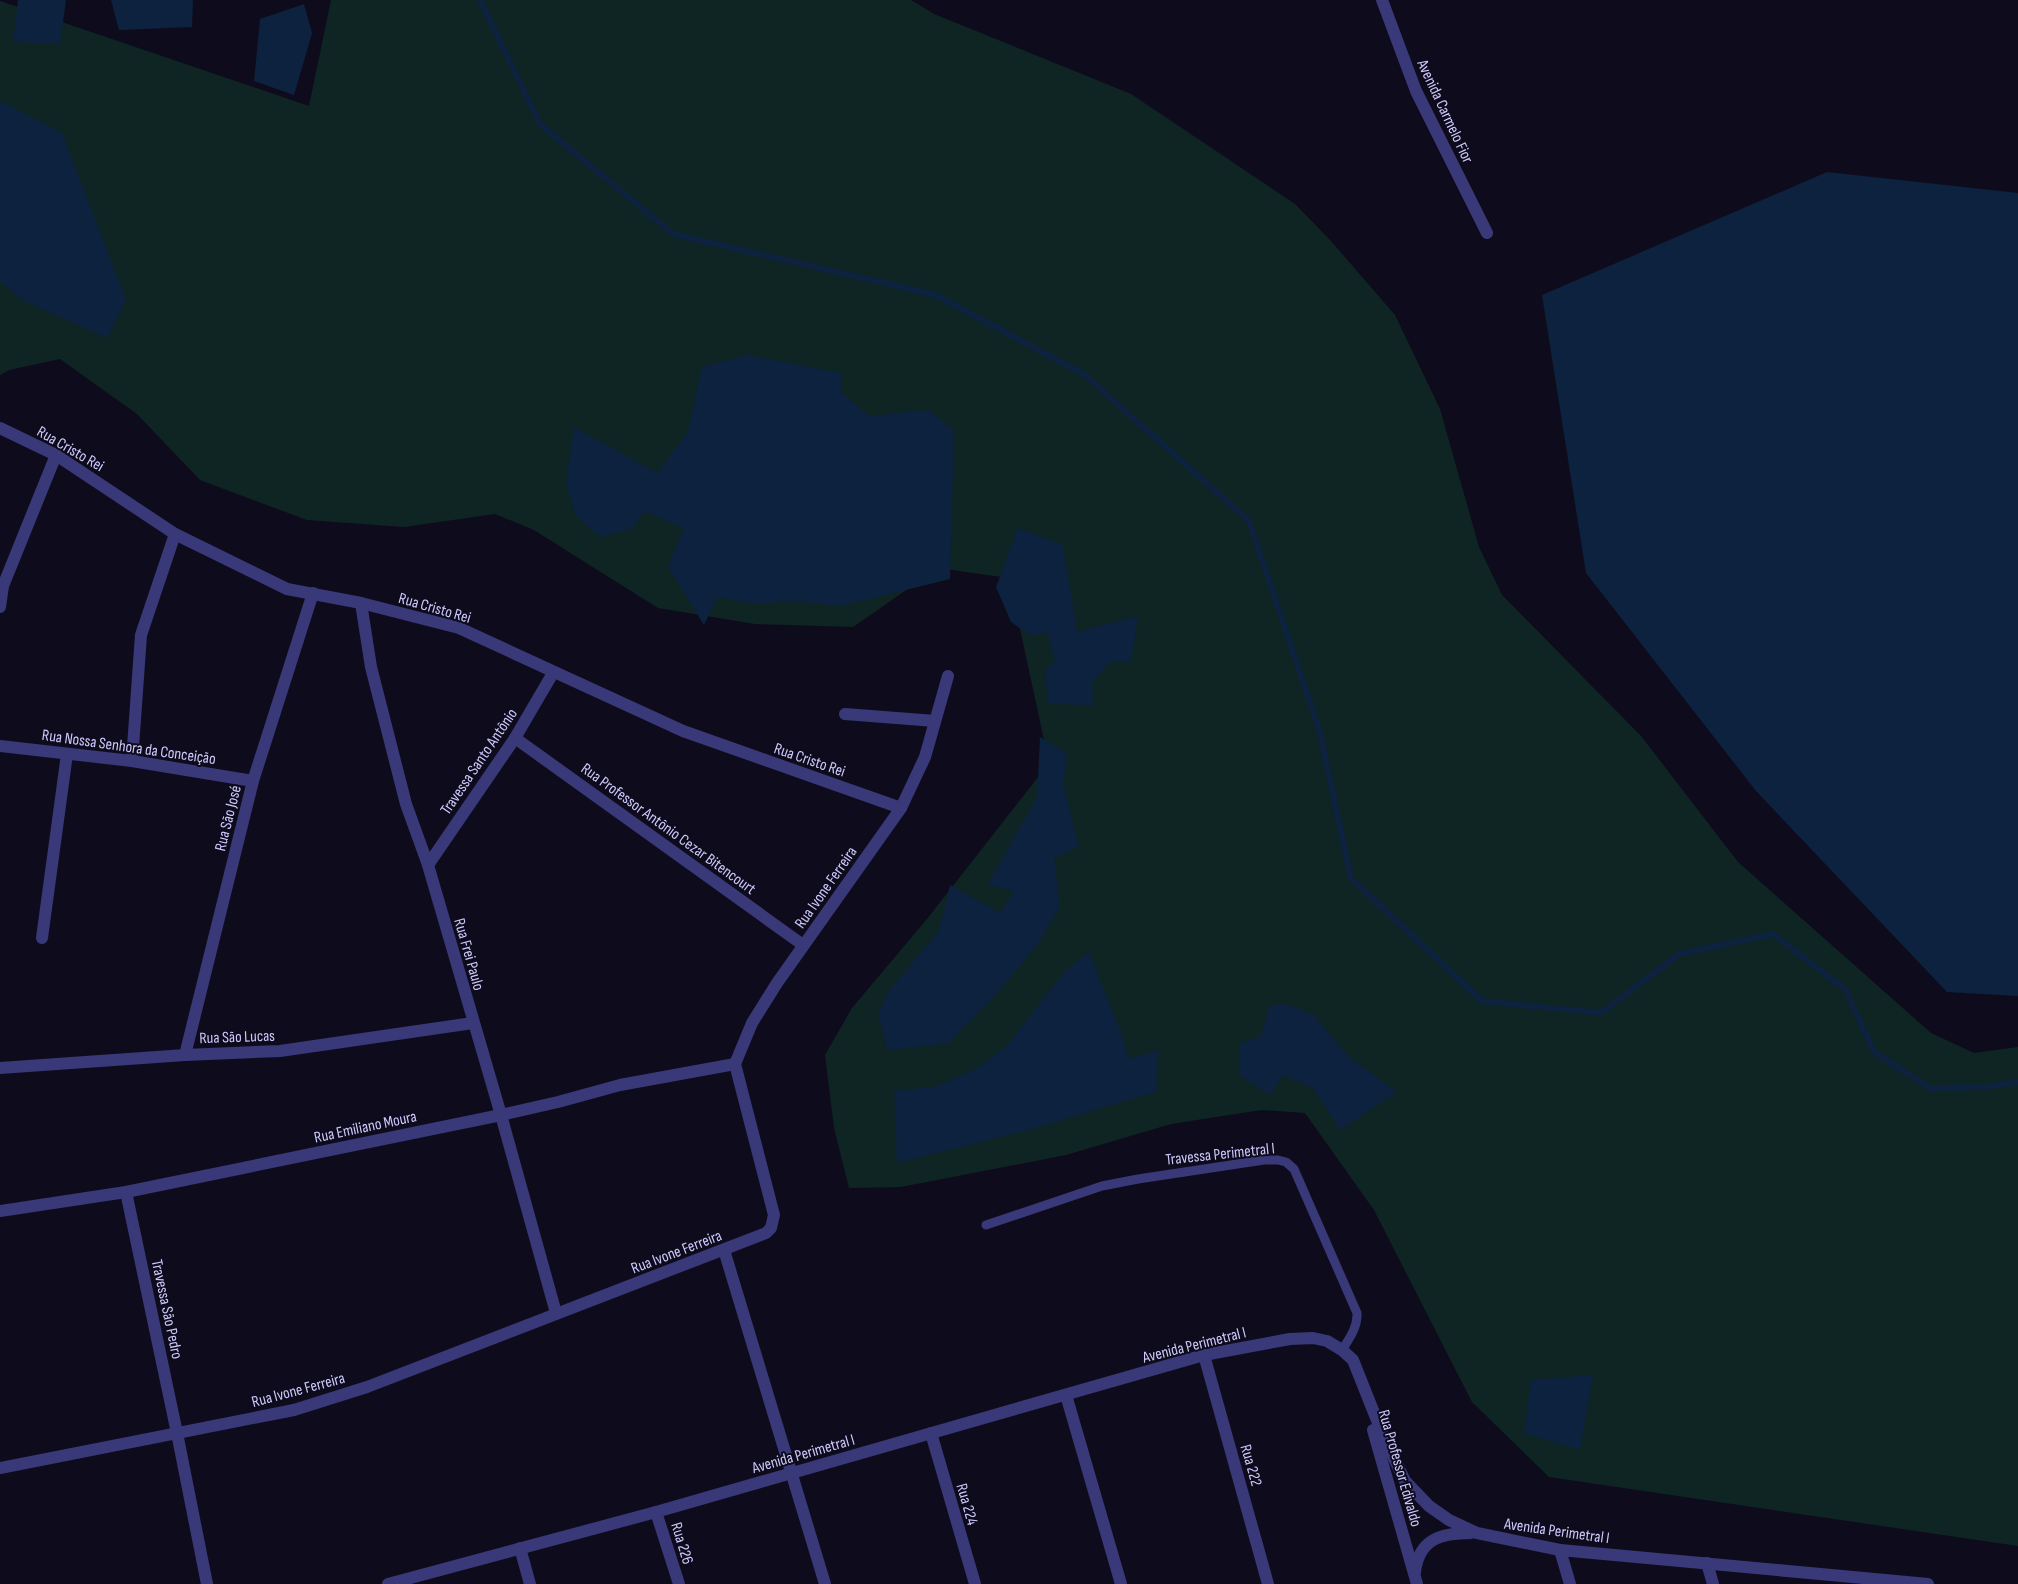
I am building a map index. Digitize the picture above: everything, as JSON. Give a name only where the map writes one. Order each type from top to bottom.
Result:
[{"type":"street","name":"Avenida Carmelo Fior","points":[[1382,0],[1416,91],[1487,233]]},
{"type":"street","name":"Rua Cristo Rei","points":[[0,428],[56,455],[175,534],[287,589],[313,592],[362,603],[459,628],[553,673],[683,731],[901,808]]},
{"type":"street","points":[[0,607],[4,586],[56,455]]},
{"type":"street","points":[[132,761],[141,635],[175,534]]},
{"type":"street","name":"Rua São José","points":[[185,1055],[253,781],[313,592]]},
{"type":"street","name":"Rua Frei Paulo","points":[[362,603],[371,667],[406,804],[428,864],[501,1114],[556,1313]]},
{"type":"street","name":"Travessa Santo Antônio","points":[[428,864],[515,738],[553,673]]},
{"type":"street","name":"Rua Ivone Ferreira","points":[[0,1468],[294,1410],[325,1401],[367,1387],[724,1250],[766,1233],[772,1228],[774,1222],[770,1194],[735,1064],[752,1023],[803,945],[901,808],[924,757],[948,676]]},
{"type":"street","points":[[845,714],[935,721]]},
{"type":"street","name":"Rua Professor Antônio Cezar Bitencourt","points":[[515,738],[803,945]]},
{"type":"street","name":"Rua Nossa Senhora da Conceição","points":[[0,746],[132,761],[253,781]]},
{"type":"street","points":[[42,938],[67,754]]},
{"type":"street","name":"Rua São Lucas","points":[[0,1068],[185,1055],[280,1051],[473,1023]]},
{"type":"street","name":"Rua Emiliano Moura","points":[[0,1211],[126,1192],[558,1102],[620,1085],[735,1064]]},
{"type":"street","name":"Travessa São Pedro","points":[[126,1192],[178,1433],[206,1584]]},
{"type":"street","points":[[724,1250],[825,1584]]},
{"type":"street","name":"Avenida Perimetral I","points":[[388,1584],[656,1512],[1204,1355],[1290,1339],[1313,1338],[1327,1341],[1342,1350],[1353,1360],[1384,1438],[1405,1481],[1429,1506],[1449,1520],[1477,1533],[1560,1550],[1879,1581],[1928,1584]]},
{"type":"street","name":"Rua 222","points":[[1204,1355],[1268,1584]]},
{"type":"street","name":"Rua Professor Edivaldo","points":[[1356,1368],[1416,1581]]},
{"type":"street","points":[[1066,1394],[1121,1584]]},
{"type":"street","name":"Rua 224","points":[[931,1433],[975,1584]]},
{"type":"street","name":"Rua 226","points":[[656,1512],[679,1584]]},
{"type":"street","name":"Rua Professor Edivaldo","points":[[1416,1581],[1416,1562],[1426,1544],[1444,1535],[1477,1533]]},
{"type":"street","points":[[520,1548],[530,1584]]},
{"type":"street","points":[[1560,1550],[1570,1584]]},
{"type":"street","points":[[1707,1563],[1713,1584]]},
{"type":"lane","name":"Travessa Perimetral I","points":[[986,1225],[1102,1186],[1264,1160],[1286,1162],[1294,1169],[1357,1313],[1353,1331],[1342,1350]]},
{"type":"green space","points":[[331,0],[911,0],[934,14],[1131,94],[1295,204],[1331,241],[1395,315],[1440,409],[1479,547],[1502,595],[1641,736],[1738,862],[1931,1033],[1974,1053],[2018,1047],[2018,1546],[1549,1477],[1472,1402],[1374,1210],[1305,1113],[1261,1110],[1171,1124],[1066,1155],[901,1187],[849,1188],[834,1128],[825,1055],[852,1008],[927,919],[1049,763],[1009,578],[938,568],[853,627],[755,624],[658,608],[534,530],[495,514],[404,527],[307,520],[200,480],[137,414],[60,359],[9,370],[0,375],[0,1],[309,106]]},
{"type":"water","points":[[18,0],[66,0],[60,44],[13,42]]},
{"type":"water","points":[[111,0],[193,0],[192,27],[119,30]]},
{"type":"water","points":[[304,4],[312,33],[294,95],[254,81],[260,19]]},
{"type":"water","points":[[0,101],[62,133],[126,300],[107,338],[20,299],[0,281]]},
{"type":"water","points":[[1827,172],[2018,193],[2018,996],[1947,992],[1756,791],[1586,573],[1542,295]]},
{"type":"water","points":[[747,355],[841,373],[841,393],[869,416],[929,410],[954,430],[950,579],[841,606],[792,601],[756,604],[717,597],[704,625],[668,567],[684,528],[644,511],[632,529],[600,537],[576,516],[566,484],[574,427],[657,473],[688,432],[702,367]]},
{"type":"water","points":[[1018,528],[1063,545],[1077,632],[1138,616],[1131,662],[1110,662],[1092,682],[1093,706],[1048,703],[1045,670],[1055,660],[1047,632],[1031,636],[1011,622],[996,587]]},
{"type":"water","points":[[1040,737],[1067,753],[1063,784],[1079,846],[1054,858],[1060,907],[1037,945],[990,1001],[949,1043],[887,1050],[878,1012],[890,989],[939,931],[950,885],[1000,913],[1014,891],[988,884],[1037,797]]},
{"type":"water","points":[[1089,952],[1123,1038],[1129,1059],[1159,1050],[1156,1092],[1025,1131],[897,1163],[894,1091],[935,1087],[980,1067],[1008,1044],[1064,972]]},
{"type":"water","points":[[1285,1004],[1313,1014],[1349,1057],[1397,1092],[1340,1130],[1313,1088],[1283,1075],[1270,1095],[1240,1076],[1239,1044],[1261,1036],[1269,1006]]},
{"type":"water","points":[[1593,1375],[1580,1450],[1524,1433],[1531,1380]]},
{"type":"waterway","points":[[480,0],[540,124],[673,234],[936,295],[1085,375],[1249,521],[1319,729],[1351,878],[1482,1001],[1601,1013],[1679,954],[1773,934],[1845,989],[1874,1052],[1930,1088],[1985,1087],[2018,1082]]}]
